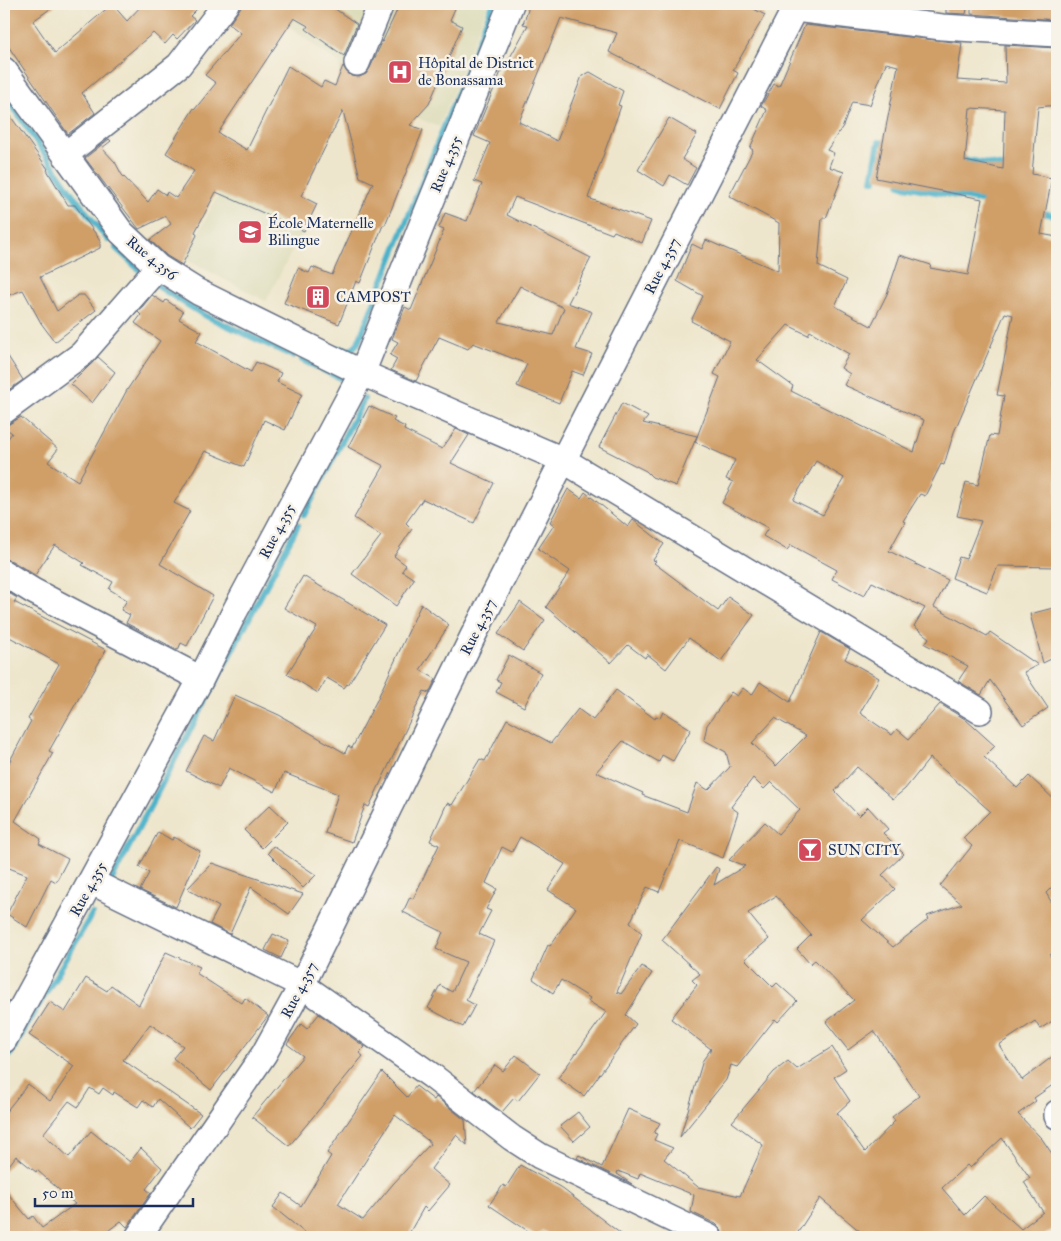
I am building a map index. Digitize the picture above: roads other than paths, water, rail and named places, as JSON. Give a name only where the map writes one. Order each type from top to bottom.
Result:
[{"type":"street","points":[[65,155],[179,65],[226,4]]},
{"type":"street","points":[[357,63],[381,4]]},
{"type":"street","name":"Rue 4.355","points":[[4,1040],[92,882],[201,679],[234,611],[362,373],[510,4]]},
{"type":"street","points":[[796,7],[942,27],[1057,34]]},
{"type":"street","name":"Rue 4.357","points":[[138,1237],[264,1054],[302,985],[472,636],[796,7]]},
{"type":"street","name":"Rue 4.356","points":[[4,70],[121,232],[158,267],[198,292],[362,373],[563,460],[980,711]]},
{"type":"street","points":[[4,411],[82,354],[158,267]]},
{"type":"street","points":[[4,572],[34,591],[201,679]]},
{"type":"street","points":[[92,882],[302,985],[432,1076],[512,1138],[540,1156],[709,1237]]},
{"type":"waterway","points":[[338,348],[351,350],[358,343],[493,4]]},
{"type":"waterway","points":[[4,94],[73,195],[108,240]]},
{"type":"waterway","points":[[875,180],[872,180],[879,142],[891,144]]},
{"type":"waterway","points":[[957,158],[1010,168]]},
{"type":"waterway","points":[[900,185],[987,202]]},
{"type":"waterway","points":[[1039,212],[1057,216]]},
{"type":"waterway","points":[[116,248],[145,275]]},
{"type":"waterway","points":[[156,285],[202,314],[293,356]]},
{"type":"waterway","points":[[302,360],[342,379],[344,382],[340,388]]},
{"type":"waterway","points":[[304,515],[364,399]]},
{"type":"waterway","points":[[111,881],[298,525]]},
{"type":"waterway","points":[[4,1065],[92,914]]},
{"type":"place","name":"Hôpital de District de Bonassama","points":[[400,72]]},
{"type":"place","name":"École Maternelle Bilingue","points":[[250,232]]},
{"type":"place","name":"CAMPOST","points":[[318,297]]},
{"type":"place","name":"SUN CITY","points":[[810,850]]}]
